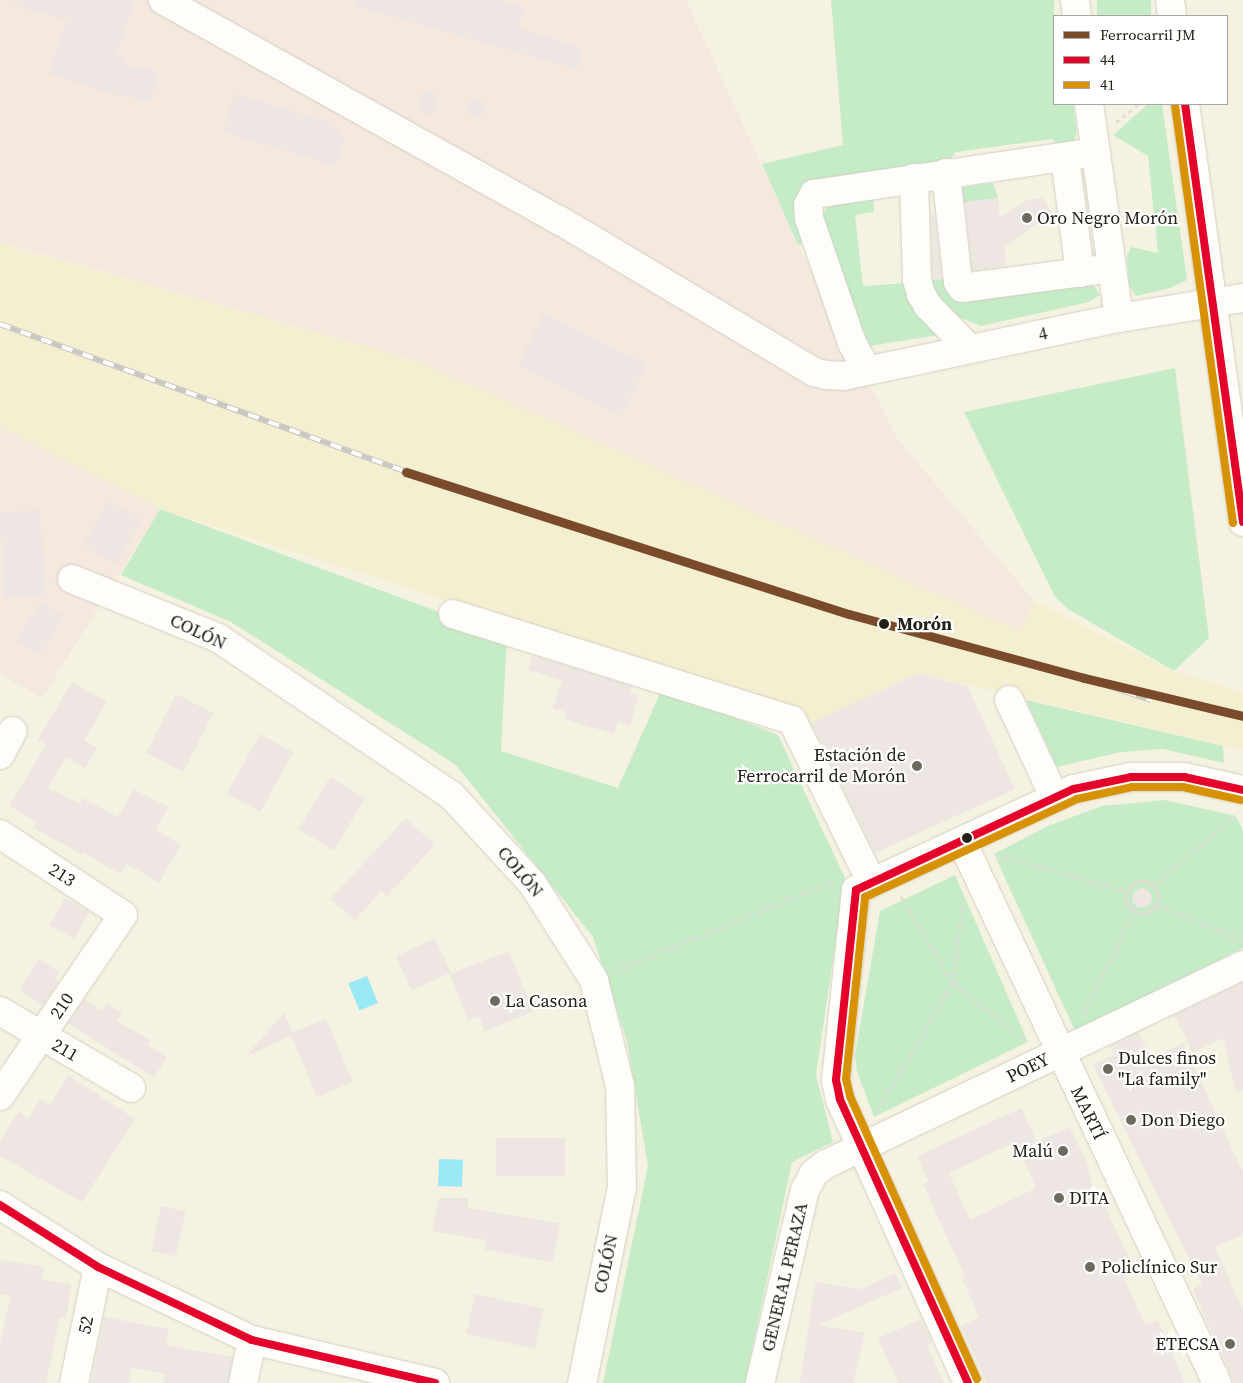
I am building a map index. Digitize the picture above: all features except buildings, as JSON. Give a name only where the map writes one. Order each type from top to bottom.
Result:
[{"type":"street","name":"4","points":[[163,0],[559,220],[814,372],[855,373],[1119,318],[1243,298]]},
{"type":"street","points":[[1075,0],[1078,15]]},
{"type":"street","points":[[1170,0],[1172,15]]},
{"type":"street","points":[[1089,105],[1119,318]]},
{"type":"street","points":[[1185,105],[1214,302],[1243,522]]},
{"type":"street","points":[[855,373],[852,343],[809,218],[808,205],[814,194],[826,190],[1096,152]]},
{"type":"street","points":[[1065,157],[1080,273]]},
{"type":"street","points":[[946,173],[958,282],[962,288],[1112,268]]},
{"type":"street","points":[[914,178],[917,280],[921,294],[928,306],[970,349]]},
{"type":"street","name":"COLÓN","points":[[72,579],[218,638],[451,795],[532,883],[594,980],[620,1086],[622,1187],[582,1383]]},
{"type":"street","points":[[453,614],[792,720],[876,875]]},
{"type":"street","points":[[1009,700],[1055,798]]},
{"type":"street","points":[[0,754],[13,731]]},
{"type":"street","points":[[968,1383],[840,1099],[836,1080],[856,890],[876,875],[962,842],[1074,789],[1131,777],[1184,777],[1243,790]]},
{"type":"street","name":"213","points":[[0,834],[123,915]]},
{"type":"street","name":"MARTÍ","points":[[962,842],[1059,1053],[1217,1383]]},
{"type":"street","name":"210","points":[[0,1096],[123,915]]},
{"type":"street","name":"POEY","points":[[814,1173],[826,1164],[1243,965]]},
{"type":"street","name":"211","points":[[0,1011],[132,1088]]},
{"type":"street","name":"GENERAL PERAZA","points":[[760,1383],[806,1190],[814,1173]]},
{"type":"street","points":[[0,1205],[98,1267],[252,1340],[435,1383]]},
{"type":"street","name":"52","points":[[74,1383],[98,1267]]},
{"type":"street","points":[[243,1383],[252,1340]]},
{"type":"path","points":[[1153,886],[1236,816],[1243,806]]},
{"type":"path","points":[[962,842],[994,854],[1128,891]]},
{"type":"path","points":[[594,980],[876,875],[953,983],[1028,1042],[1059,1053]]},
{"type":"path","points":[[1139,881],[1153,886],[1158,895],[1156,905],[1148,912],[1135,911],[1127,901],[1128,891],[1139,881]]},
{"type":"path","points":[[863,1147],[874,1117],[953,983],[964,894],[980,884]]},
{"type":"path","points":[[1156,905],[1243,940]]},
{"type":"path","points":[[1080,1022],[1135,911]]},
{"type":"shaded area","points":[[0,0],[686,0],[798,245],[897,438],[1034,601],[1020,631],[418,361],[0,242]]},
{"type":"shaded area","points":[[0,243],[418,361],[1020,631],[1034,601],[1174,671],[1243,693],[1243,750],[918,673],[810,724],[646,665],[160,509],[0,427]]},
{"type":"shaded area","points":[[0,427],[160,509],[42,698],[0,674]]},
{"type":"green space","points":[[831,0],[1054,0],[1053,105],[1073,105],[1077,133],[1073,144],[1064,150],[1052,139],[956,152],[945,167],[811,182],[802,187],[794,204],[796,224],[803,244],[798,245],[762,164],[843,145]]},
{"type":"green space","points":[[1097,0],[1151,0],[1151,15],[1097,15]]},
{"type":"green space","points":[[1147,105],[1162,105],[1187,280],[1170,288],[1136,296],[1129,285],[1127,256],[1131,247],[1158,253],[1148,156],[1113,135]]},
{"type":"green space","points":[[993,183],[998,198],[960,203],[960,188]]},
{"type":"green space","points":[[873,196],[874,212],[855,215],[863,286],[905,283],[940,335],[869,346],[822,219],[828,204]]},
{"type":"green space","points":[[951,278],[961,302],[1082,285],[1094,286],[1100,295],[1089,302],[981,326],[958,317],[933,294],[931,280]]},
{"type":"green space","points":[[1175,368],[1209,638],[1174,671],[1068,609],[1055,597],[964,412]]},
{"type":"green space","points":[[160,509],[507,637],[501,751],[618,788],[662,689],[778,735],[845,878],[816,1075],[833,1142],[792,1162],[745,1383],[603,1383],[648,1166],[627,1041],[593,937],[456,765],[231,622],[121,575]]},
{"type":"green space","points":[[1026,700],[1223,746],[1224,763],[1163,749],[1121,752],[1057,767]]},
{"type":"green space","points":[[1165,800],[1236,816],[1243,831],[1243,948],[1075,1031],[994,854],[1048,826],[1102,806]]},
{"type":"green space","points":[[955,875],[1028,1042],[874,1117],[857,1072],[855,1055],[880,911]]},
{"type":"water","points":[[367,976],[378,1003],[359,1010],[348,983]]},
{"type":"water","points":[[439,1159],[463,1160],[462,1187],[438,1186]]},
{"type":"railway","points":[[0,324],[406,472]]},
{"type":"railway","points":[[1084,678],[1151,700]]},
{"type":"rail line","name":"JM","points":[[406,472],[849,614],[1084,678],[1243,716]]},
{"type":"transit line","name":"41","points":[[1175,105],[1233,523]]},
{"type":"transit line","name":"44","points":[[1185,105],[1243,522]]},
{"type":"transit line","name":"44","points":[[968,1383],[840,1099],[836,1080],[856,890],[1074,789],[1131,777],[1184,777],[1243,790]]},
{"type":"transit line","name":"41","points":[[977,1379],[850,1096],[846,1079],[865,897],[1077,799],[1132,787],[1183,787],[1241,800]]},
{"type":"transit line","name":"44","points":[[0,1205],[98,1267],[252,1340],[435,1383]]},
{"type":"place","name":"Oro Negro Morón","points":[[1027,218]]},
{"type":"place","name":"Morón","points":[[884,624]]},
{"type":"place","name":"Estación de Ferrocarril de Morón","points":[[917,766]]},
{"type":"place","name":"La Casona","points":[[495,1001]]},
{"type":"place","name":"Dulces finos \"La family\"","points":[[1108,1069]]},
{"type":"place","name":"Don Diego","points":[[1131,1120]]},
{"type":"place","name":"Malú","points":[[1063,1151]]},
{"type":"place","name":"DITA","points":[[1059,1198]]},
{"type":"place","name":"Policlínico Sur","points":[[1090,1267]]},
{"type":"place","name":"ETECSA","points":[[1230,1344]]}]
